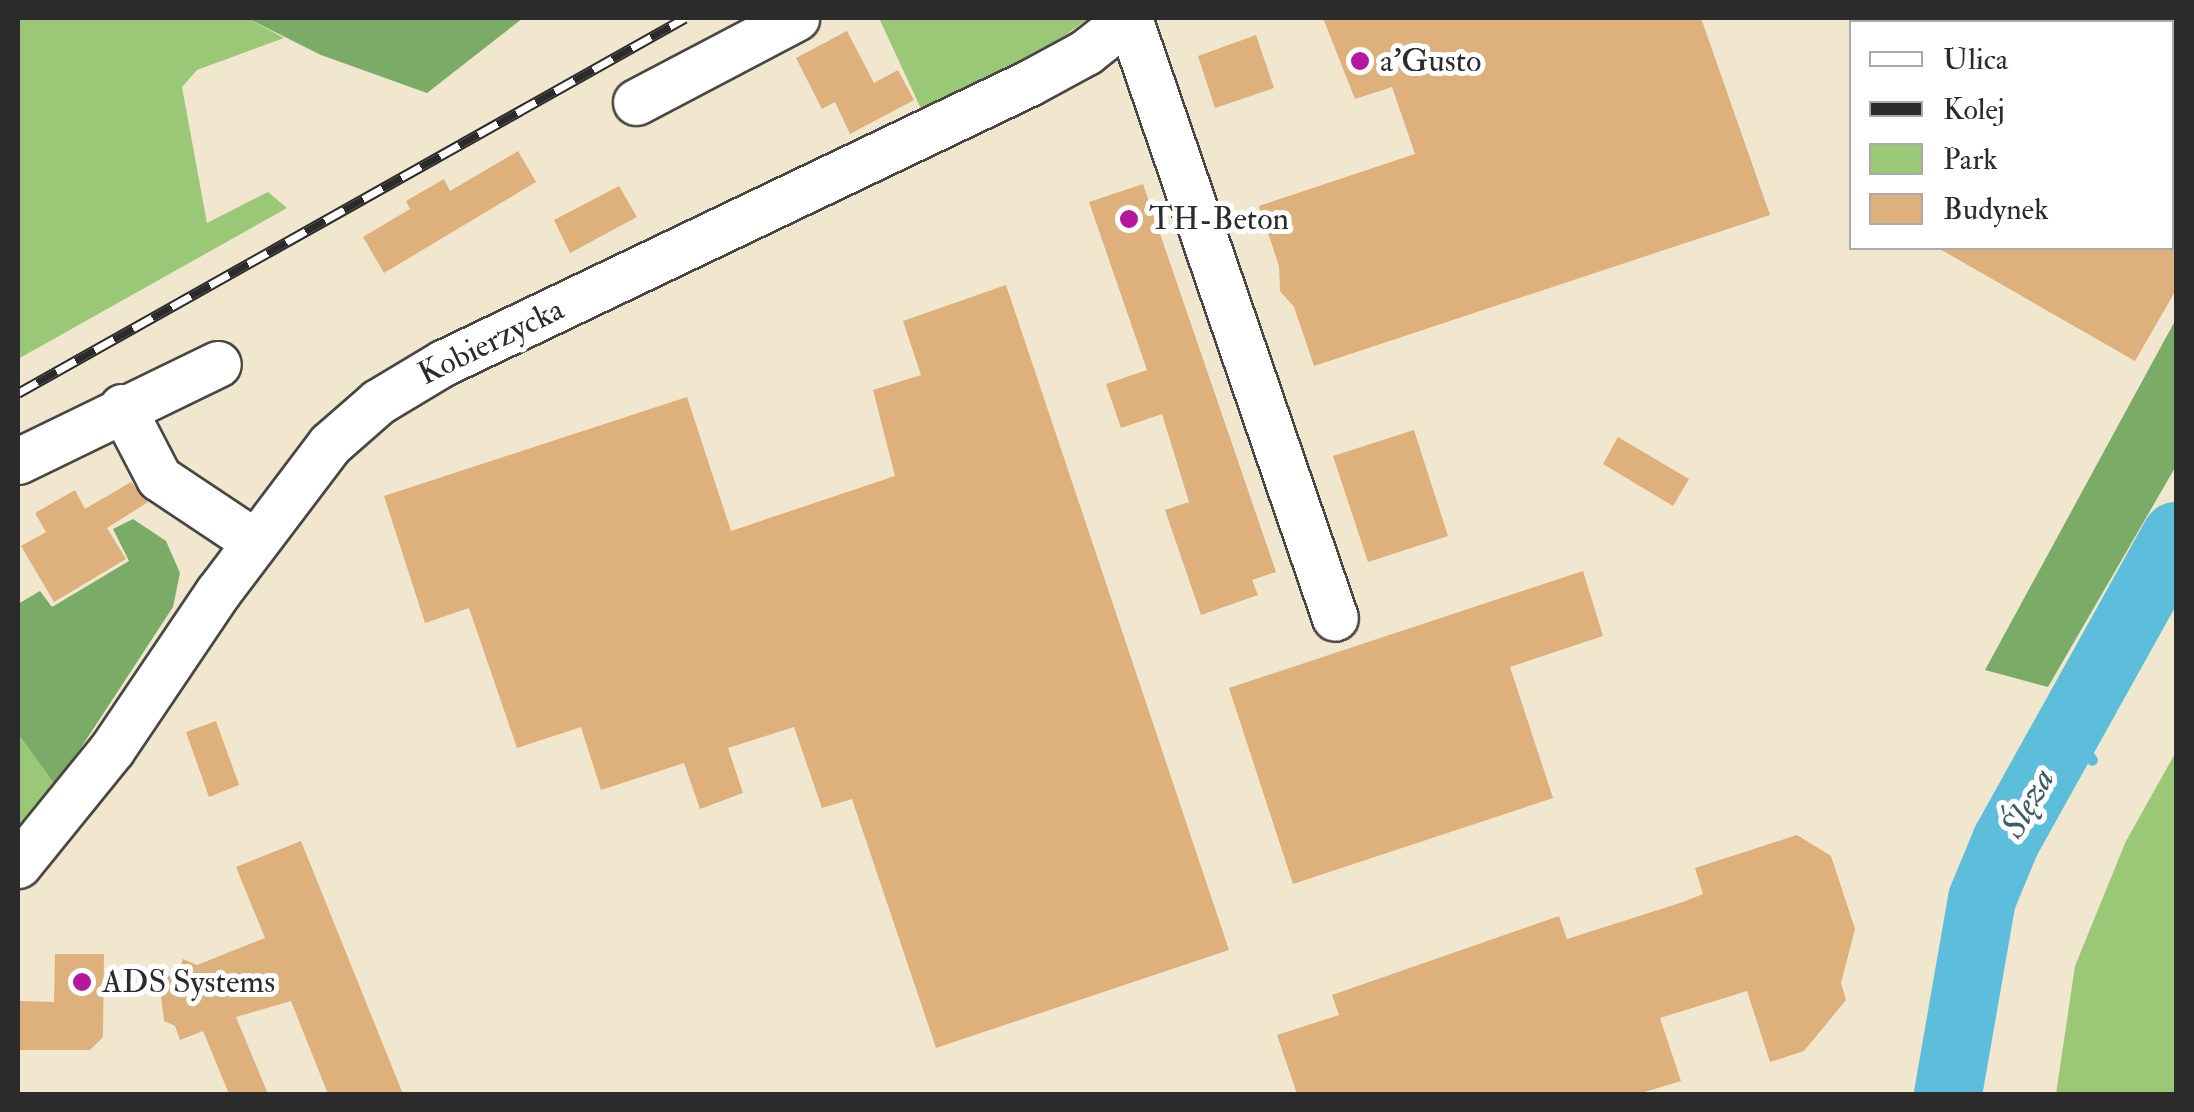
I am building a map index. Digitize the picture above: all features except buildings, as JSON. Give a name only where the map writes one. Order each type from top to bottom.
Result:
[{"type":"street","points":[[636,102],[796,18]]},
{"type":"street","points":[[1129,18],[1335,618]]},
{"type":"street","name":"Kobierzycka","points":[[18,865],[112,749],[255,542],[330,444],[405,385],[1029,83],[1086,52],[1129,18]]},
{"type":"street","points":[[18,461],[122,407],[218,364]]},
{"type":"street","points":[[122,407],[159,478],[255,542]]},
{"type":"green space","points":[[18,18],[247,18],[284,38],[197,70],[182,87],[207,223],[268,192],[287,208],[18,359]]},
{"type":"green space","points":[[247,18],[523,18],[427,93],[321,55]]},
{"type":"green space","points":[[879,18],[1089,18],[1051,46],[923,113]]},
{"type":"green space","points":[[2176,319],[2176,466],[2048,687],[1985,670]]},
{"type":"green space","points":[[133,519],[166,541],[180,573],[173,607],[56,786],[18,734],[18,604],[40,591],[52,607],[129,561],[113,529]]},
{"type":"green space","points":[[18,734],[56,786],[18,831]]},
{"type":"green space","points":[[2176,752],[2176,1094],[2056,1094],[2075,966],[2126,841]]},
{"type":"waterway","name":"Ślęza","points":[[1948,1094],[1982,899],[2006,841],[2176,536]]},
{"type":"waterway","points":[[2069,727],[2092,760]]},
{"type":"railway","points":[[18,393],[685,18]]},
{"type":"place","name":"a'Gusto","points":[[1360,61]]},
{"type":"place","name":"TH-Beton","points":[[1129,219]]},
{"type":"place","name":"ADS Systems","points":[[82,982]]}]
